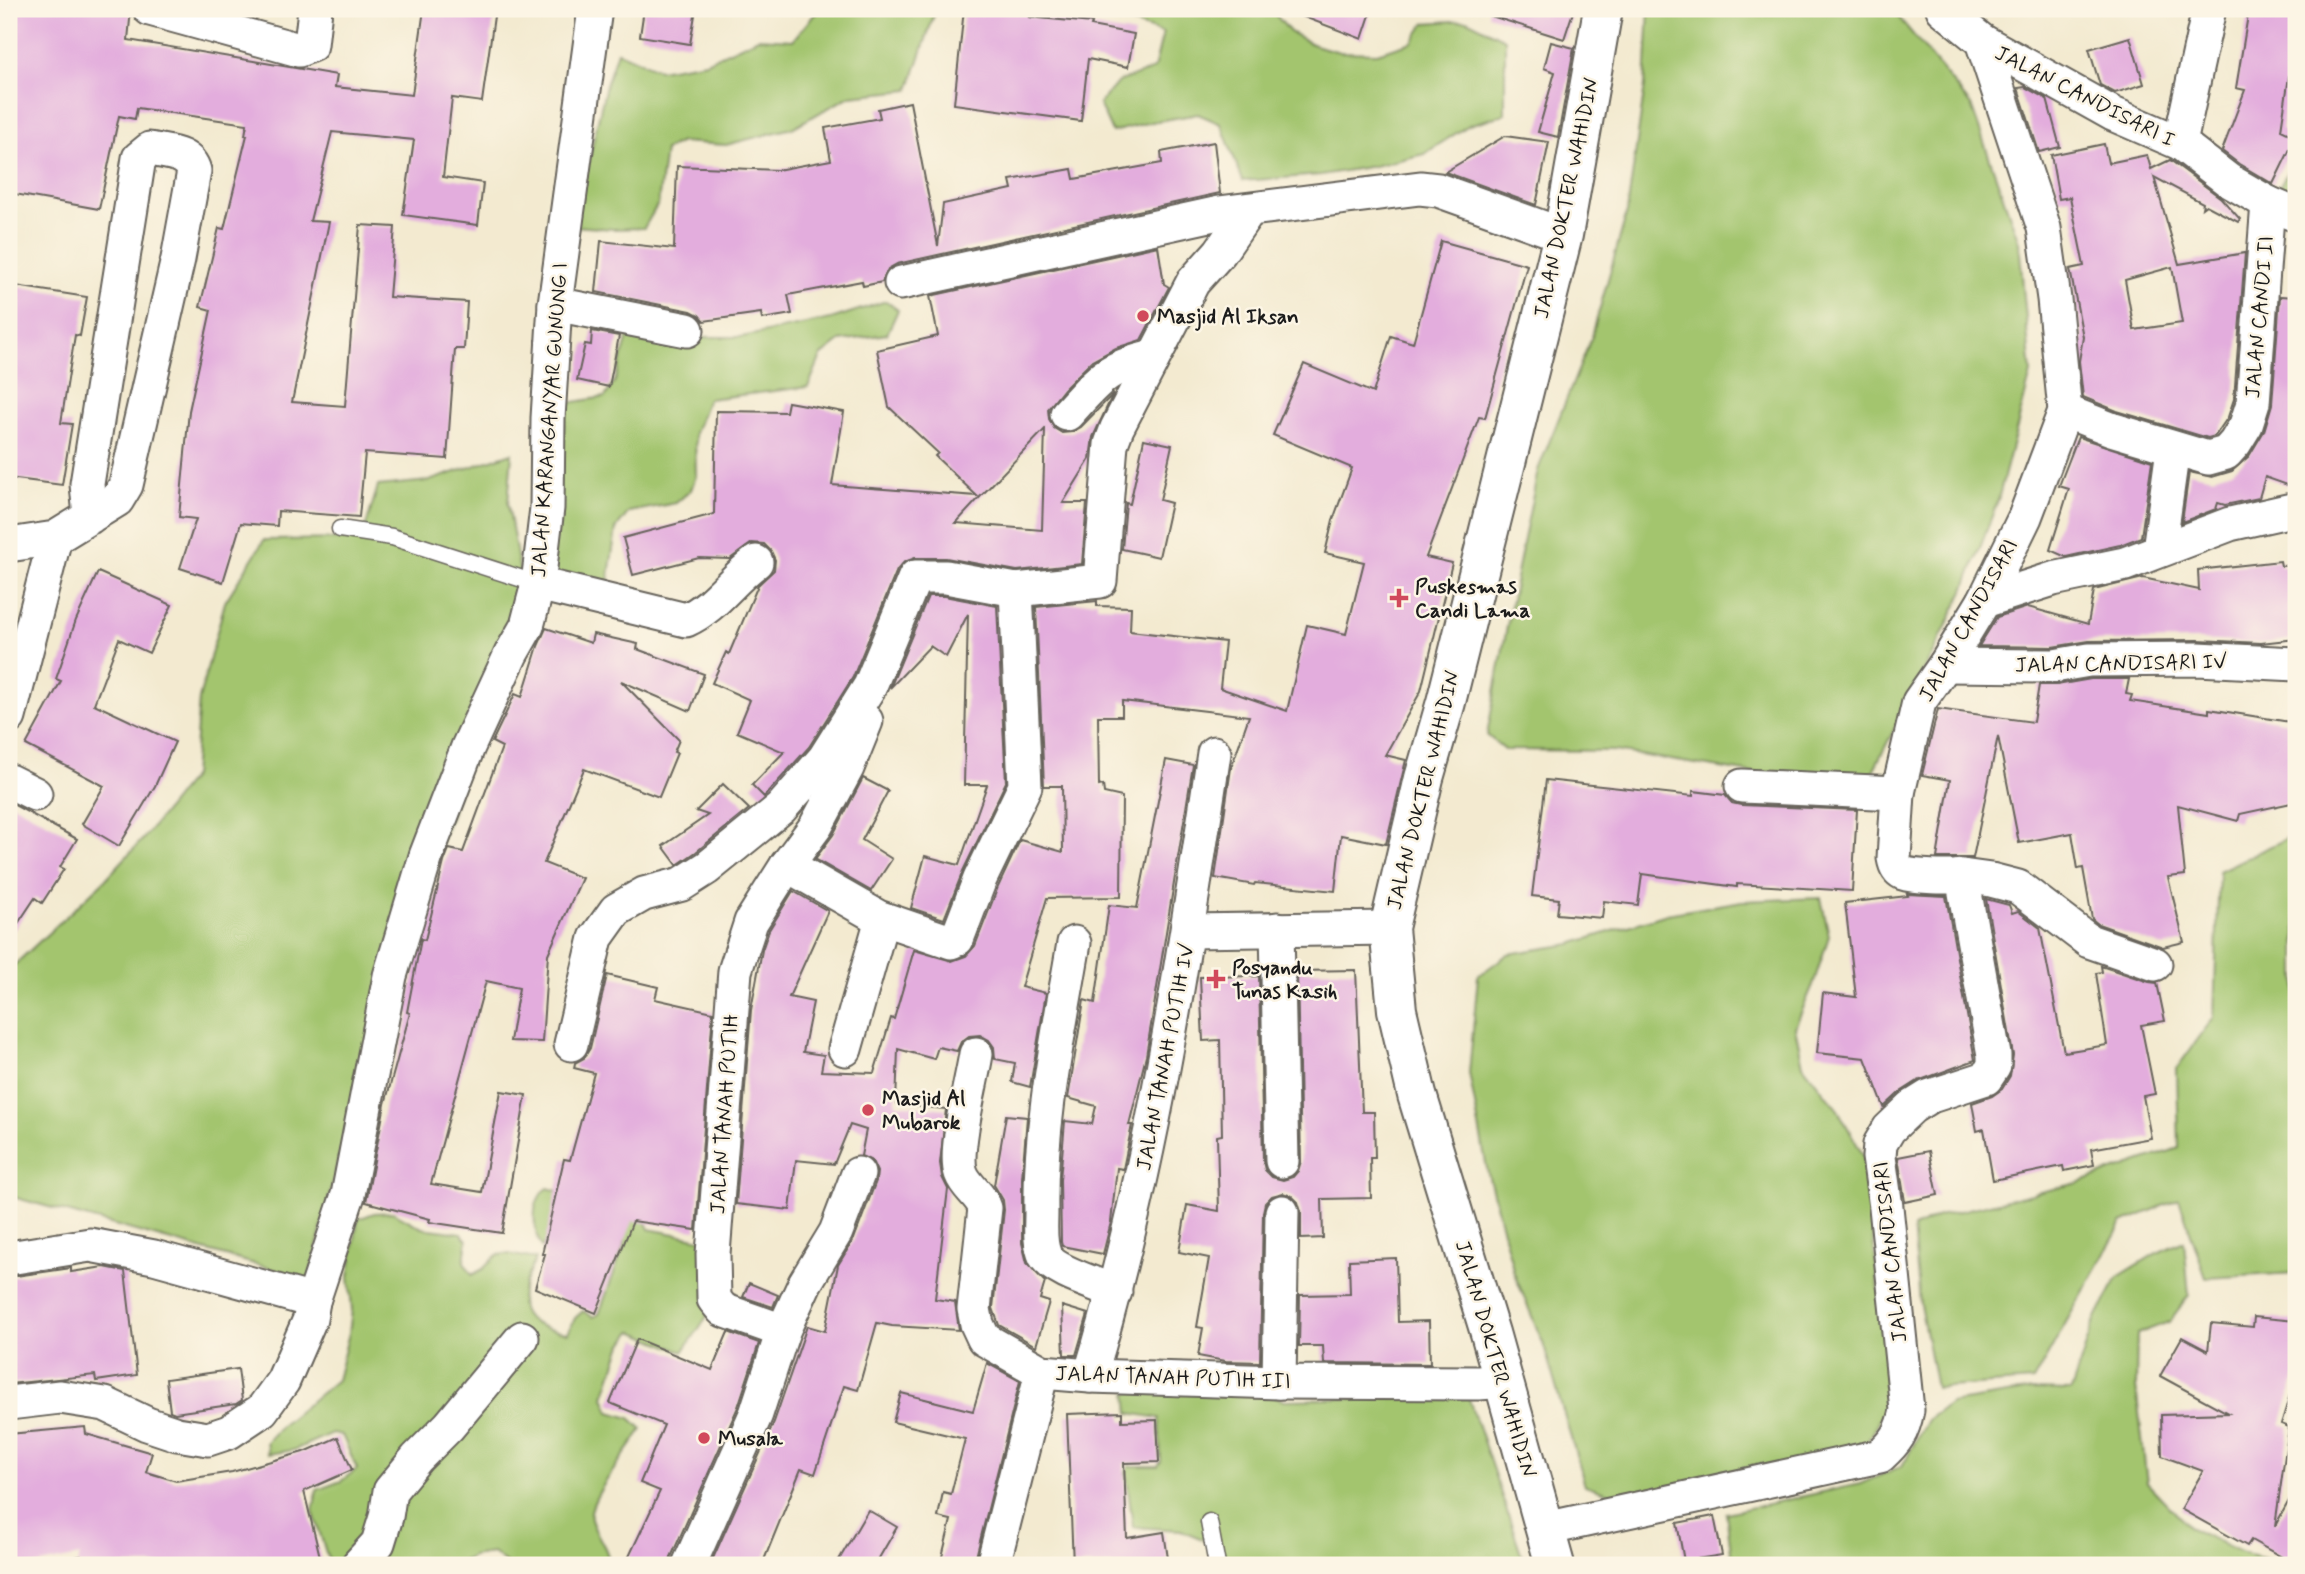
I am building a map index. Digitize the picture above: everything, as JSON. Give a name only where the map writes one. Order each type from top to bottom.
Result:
[{"type":"highway","name":"JALAN DOKTER WAHIDIN","points":[[1555,1565],[1407,1058],[1397,1010],[1389,929],[1424,778],[1446,702],[1563,235],[1603,9]]},
{"type":"street","points":[[150,9],[299,50],[312,45],[315,9]]},
{"type":"street","name":"JALAN KARANGANYAR GUNUNG I","points":[[9,1403],[60,1397],[105,1404],[167,1431],[208,1439],[229,1432],[262,1410],[283,1381],[310,1319],[313,1301],[348,1195],[390,976],[426,856],[468,747],[511,654],[527,626],[538,583],[547,508],[548,418],[555,304],[595,9]]},
{"type":"street","points":[[1943,9],[1982,41]]},
{"type":"street","points":[[2180,143],[2209,9]]},
{"type":"street","name":"JALAN CANDISARI I","points":[[1982,41],[2113,114],[2180,143],[2228,180],[2282,209]]},
{"type":"street","name":"JALAN CANDISARI","points":[[1545,1529],[1880,1457],[1896,1443],[1904,1428],[1907,1410],[1879,1157],[1880,1144],[1889,1129],[1912,1107],[1928,1097],[1986,1078],[1994,1066],[1994,1055],[1962,876],[1949,878],[1902,872],[1896,867],[1894,858],[1898,793],[1919,702],[1984,601],[2025,517],[2065,411],[2044,228],[1982,41]]},
{"type":"street","points":[[9,545],[55,538],[90,517],[117,500],[126,485],[178,259],[194,171],[191,161],[185,156],[150,149],[139,158],[87,484],[90,517]]},
{"type":"street","points":[[901,282],[1219,214],[1428,188],[1563,235]]},
{"type":"street","name":"JALAN CANDI II","points":[[2065,411],[2173,449],[2208,458],[2226,453],[2246,425],[2253,403],[2282,209]]},
{"type":"street","points":[[571,1044],[596,938],[616,910],[644,894],[682,884],[707,868],[781,808],[824,759],[870,686],[915,577],[946,577],[1017,590],[1100,581],[1111,444],[1117,428],[1193,282],[1220,252],[1248,210]]},
{"type":"street","points":[[125,250],[178,259]]},
{"type":"street","points":[[555,304],[687,330]]},
{"type":"street","points":[[1067,414],[1101,377],[1120,366],[1153,357]]},
{"type":"street","points":[[2159,550],[2173,449]]},
{"type":"street","points":[[1984,601],[2053,579],[2125,564],[2230,524],[2296,509]]},
{"type":"street","points":[[9,717],[55,538]]},
{"type":"street","points":[[538,583],[686,620],[700,614],[714,603],[730,584],[756,562]]},
{"type":"street","points":[[788,865],[882,918],[951,942],[957,939],[980,879],[1025,786],[1017,590]]},
{"type":"street","name":"JALAN CANDISARI IV","points":[[1945,665],[2054,666],[2089,660],[2197,659],[2296,664]]},
{"type":"street","name":"JALAN TANAH PUTIH","points":[[783,1331],[723,1310],[714,1299],[713,1254],[735,971],[751,922],[817,826],[847,768],[866,720],[870,686]]},
{"type":"street","points":[[1188,931],[1213,753]]},
{"type":"street","points":[[1742,786],[1898,793]]},
{"type":"street","points":[[1962,876],[2018,887],[2089,942],[2155,964]]},
{"type":"street","points":[[845,1049],[882,918]]},
{"type":"street","points":[[1277,929],[1282,1161]]},
{"type":"street","name":"JALAN TANAH PUTIH IV","points":[[1090,1376],[1115,1292],[1137,1203],[1188,931],[1389,929]]},
{"type":"street","points":[[1074,943],[1044,1128],[1040,1182],[1041,1242],[1046,1257],[1057,1268],[1115,1292]]},
{"type":"street","points":[[976,1054],[957,1160],[962,1177],[985,1208],[974,1309],[977,1324],[984,1339],[1042,1372]]},
{"type":"street","points":[[689,1565],[756,1414],[783,1331],[805,1283],[836,1232],[858,1174]]},
{"type":"street","points":[[1279,1382],[1282,1212]]},
{"type":"street","points":[[9,1258],[90,1245],[154,1257],[313,1301]]},
{"type":"street","points":[[358,1565],[378,1543],[390,1491],[417,1458],[449,1426],[522,1338]]},
{"type":"street","name":"JALAN TANAH PUTIH III","points":[[993,1565],[1042,1372],[1279,1382],[1503,1381]]},
{"type":"lane","points":[[340,529],[391,537],[538,583]]},
{"type":"lane","points":[[1209,1522],[1217,1565]]},
{"type":"green space","points":[[819,9],[936,9],[909,90],[850,96],[792,128],[726,145],[681,142],[665,150],[658,204],[644,228],[574,226],[606,85],[617,51],[659,70],[706,62],[758,38],[793,40]]},
{"type":"green space","points":[[1089,9],[1276,9],[1274,13],[1290,32],[1314,45],[1340,52],[1377,53],[1412,42],[1425,23],[1467,20],[1505,39],[1505,114],[1469,125],[1424,154],[1321,175],[1243,181],[1221,124],[1198,114],[1112,132],[1099,104],[1118,82],[1154,69],[1163,33]]},
{"type":"green space","points":[[1649,9],[1892,9],[1971,105],[2019,242],[2031,373],[1998,500],[1963,593],[1868,781],[1776,777],[1615,751],[1505,750],[1487,735],[1538,470],[1592,336],[1627,212],[1645,85]]},
{"type":"green space","points":[[2296,158],[2296,198],[2277,190]]},
{"type":"green space","points":[[886,301],[898,310],[887,334],[840,341],[821,356],[808,387],[708,399],[695,433],[696,476],[691,490],[676,503],[629,512],[616,529],[607,589],[550,583],[558,475],[567,403],[605,397],[615,381],[628,337],[742,337],[831,319]]},
{"type":"green space","points":[[512,453],[508,504],[525,602],[356,1087],[309,1279],[9,1196],[9,970],[103,882],[143,839],[193,776],[199,699],[225,602],[264,540],[362,539],[378,486],[429,481]]},
{"type":"green space","points":[[2296,834],[2296,1273],[2206,1278],[2179,1199],[2122,1223],[2033,1381],[1936,1388],[1920,1304],[1913,1228],[1939,1216],[2078,1183],[2179,1148],[2177,1068],[2214,1017],[2219,871]]},
{"type":"green space","points":[[1821,898],[1829,936],[1813,985],[1795,1027],[1803,1065],[1838,1110],[1863,1155],[1885,1340],[1886,1406],[1863,1450],[1630,1500],[1585,1485],[1543,1343],[1514,1273],[1488,1174],[1469,1073],[1478,976],[1508,954],[1571,944],[1667,914],[1742,901]]},
{"type":"green space","points":[[548,1188],[644,1219],[649,1229],[712,1241],[712,1309],[683,1352],[632,1331],[621,1347],[604,1397],[610,1412],[630,1418],[642,1429],[602,1487],[591,1510],[591,1519],[607,1553],[609,1565],[508,1565],[493,1553],[472,1556],[456,1565],[337,1565],[328,1559],[313,1511],[317,1490],[341,1481],[357,1469],[342,1435],[332,1433],[294,1450],[268,1454],[266,1442],[281,1426],[337,1380],[352,1310],[349,1276],[358,1219],[374,1213],[393,1212],[422,1228],[461,1233],[467,1240],[464,1262],[472,1275],[483,1269],[497,1255],[509,1254],[536,1259],[523,1288],[522,1310],[537,1324],[568,1333],[575,1318],[583,1311],[593,1317],[599,1314],[625,1243],[617,1238],[546,1242],[542,1248],[536,1233],[534,1216],[538,1200]]},
{"type":"green space","points":[[2184,1241],[2189,1295],[2169,1322],[2137,1334],[2136,1386],[2147,1483],[2190,1528],[2245,1554],[2269,1560],[2274,1565],[1713,1565],[1732,1559],[1726,1513],[1860,1484],[1902,1466],[1927,1420],[1951,1403],[2032,1390],[2071,1391],[2093,1324],[2118,1277],[2155,1254]]},
{"type":"green space","points":[[1137,1389],[1267,1394],[1285,1400],[1468,1396],[1525,1565],[1220,1565],[1207,1541],[1181,1530],[1133,1527],[1126,1472],[1130,1466],[1158,1466],[1161,1461],[1159,1418],[1129,1413],[1127,1394]]},
{"type":"building","points":[[9,9],[131,9],[128,40],[337,75],[335,87],[412,95],[424,9],[495,9],[482,102],[452,98],[443,177],[483,183],[478,225],[403,215],[414,140],[332,132],[310,221],[329,222],[292,402],[345,406],[360,225],[395,227],[389,297],[467,302],[464,349],[455,349],[447,459],[365,453],[359,517],[278,511],[277,526],[241,523],[223,582],[180,568],[196,519],[179,517],[189,411],[211,310],[200,307],[219,228],[224,229],[247,135],[247,124],[137,108],[135,119],[119,116],[99,209],[9,193]]},
{"type":"building","points":[[644,9],[696,9],[690,44],[640,36]]},
{"type":"building","points":[[964,9],[1030,9],[1029,17],[1092,23],[1091,26],[1134,34],[1128,67],[1088,59],[1081,121],[954,104]]},
{"type":"building","points":[[1372,9],[1362,39],[1288,11]]},
{"type":"building","points":[[1489,9],[1574,9],[1564,39],[1488,15]]},
{"type":"building","points":[[2249,9],[2296,16],[2281,130],[2296,137],[2273,184],[2222,151],[2245,90],[2236,88]]},
{"type":"building","points":[[2130,37],[2144,84],[2115,93],[2100,85],[2089,49]]},
{"type":"building","points":[[1551,42],[1574,48],[1558,137],[1538,132],[1555,72],[1544,68]]},
{"type":"building","points":[[2025,87],[2047,99],[2060,147],[2039,152],[2018,88]]},
{"type":"building","points":[[910,102],[938,246],[943,204],[1012,189],[1010,180],[1072,169],[1074,179],[1162,163],[1161,152],[1214,142],[1220,193],[897,264],[888,269],[882,282],[863,286],[862,281],[788,295],[792,314],[762,319],[761,313],[704,321],[691,311],[596,292],[601,241],[674,249],[677,166],[777,170],[831,160],[825,128],[880,118],[878,109]]},
{"type":"building","points":[[1505,136],[1549,142],[1536,205],[1445,172]]},
{"type":"building","points":[[2104,144],[2108,163],[2147,155],[2151,169],[2170,160],[2221,198],[2240,219],[2238,222],[2206,205],[2202,208],[2203,203],[2154,177],[2179,264],[2245,253],[2234,399],[2228,417],[2215,436],[2208,438],[2117,411],[2083,397],[2079,361],[2083,337],[2070,269],[2084,266],[2070,197],[2059,199],[2051,155]],"holes":[[[2172,267],[2182,323],[2134,330],[2125,280]]]},
{"type":"building","points":[[1441,241],[1527,265],[1485,418],[1479,417],[1426,557],[1452,563],[1421,691],[1385,755],[1406,760],[1386,844],[1341,835],[1335,891],[1254,885],[1215,878],[1231,768],[1249,716],[1122,701],[1122,716],[1098,716],[1099,786],[1103,785],[1104,793],[1122,797],[1121,897],[1047,898],[1021,987],[1046,993],[1030,1087],[1012,1082],[1015,1063],[995,1059],[994,1047],[980,1035],[969,1036],[961,1042],[957,1051],[938,1047],[934,1059],[898,1049],[896,1104],[946,1109],[940,1163],[942,1177],[948,1189],[935,1299],[955,1302],[959,1330],[877,1323],[858,1390],[844,1386],[815,1474],[801,1469],[762,1565],[710,1565],[774,1422],[807,1326],[825,1331],[838,1265],[854,1239],[877,1172],[872,1161],[861,1156],[866,1130],[850,1125],[834,1164],[796,1160],[790,1210],[736,1204],[751,1010],[762,950],[769,930],[793,891],[828,911],[789,997],[813,1002],[803,1052],[824,1055],[821,1071],[874,1073],[891,1018],[894,1019],[914,950],[952,961],[966,956],[975,946],[1020,840],[1063,852],[1062,786],[1044,786],[1036,607],[1097,601],[1097,606],[1131,607],[1130,631],[1225,642],[1220,688],[1287,711],[1307,625],[1346,634],[1364,562],[1325,553],[1333,520],[1352,468],[1273,435],[1304,364],[1373,393],[1391,336],[1413,343]]},
{"type":"building","points":[[1158,246],[1164,284],[1169,287],[1141,340],[1116,348],[1092,361],[1048,409],[1054,428],[1062,433],[1072,432],[1081,427],[1113,394],[1093,437],[1090,459],[1063,503],[1087,503],[1082,564],[1017,571],[946,558],[915,558],[904,562],[897,570],[853,677],[809,747],[764,797],[752,785],[784,752],[737,732],[750,700],[712,683],[726,652],[729,654],[758,585],[774,570],[775,560],[771,551],[764,544],[752,543],[730,559],[699,558],[633,575],[623,538],[714,514],[716,411],[786,412],[788,402],[844,412],[832,485],[977,496],[935,456],[938,453],[889,407],[877,350],[938,336],[930,296]],"holes":[[[1045,429],[1042,530],[956,523]]]},
{"type":"building","points":[[9,285],[87,297],[80,336],[75,335],[61,423],[72,424],[62,485],[9,478]]},
{"type":"building","points":[[2280,296],[2296,297],[2296,488],[2265,477],[2259,498],[2225,505],[2218,503],[2216,509],[2182,522],[2189,472],[2212,477],[2232,471],[2249,456],[2264,431],[2272,404]]},
{"type":"building","points":[[592,331],[619,336],[609,387],[577,380],[585,344],[591,345]]},
{"type":"building","points":[[2078,437],[2152,461],[2141,537],[2120,545],[2066,557],[2050,550],[2069,489],[2059,486]]},
{"type":"building","points":[[1144,439],[1172,445],[1160,500],[1171,503],[1159,557],[1122,549],[1126,503],[1130,504]]},
{"type":"building","points":[[2280,561],[2281,566],[2296,565],[2296,639],[2261,643],[2198,640],[2089,641],[2052,647],[1979,646],[1997,617],[2028,607],[2088,624],[2094,590],[2143,578],[2199,590],[2198,570]]},
{"type":"building","points":[[98,572],[172,605],[149,653],[119,639],[94,704],[175,742],[155,786],[119,846],[82,824],[104,786],[26,745],[61,681],[56,679],[76,620]]},
{"type":"building","points":[[928,596],[944,596],[997,606],[1006,782],[963,871],[944,919],[911,908],[925,856],[959,865],[987,785],[964,785],[968,614],[946,657],[930,646],[890,688]]},
{"type":"building","points":[[546,628],[591,643],[593,634],[638,644],[637,649],[704,674],[690,711],[621,681],[679,740],[674,752],[677,753],[659,797],[584,769],[544,863],[582,878],[548,954],[542,1042],[510,1041],[519,988],[486,981],[431,1184],[482,1192],[501,1091],[526,1095],[502,1233],[429,1222],[430,1219],[366,1202],[385,1104],[410,1013],[407,1012],[421,939],[425,940],[444,862],[449,849],[463,852],[502,747],[492,742],[515,694],[522,697]]},
{"type":"building","points":[[2091,679],[2129,679],[2126,694],[2132,695],[2130,701],[2209,713],[2209,709],[2296,723],[2296,802],[2240,814],[2238,821],[2178,805],[2185,875],[2168,877],[2184,942],[2163,947],[2098,924],[2092,919],[2083,868],[2078,869],[2072,833],[2019,843],[1998,736],[1973,858],[1937,858],[1950,780],[1922,775],[1938,709],[2033,722],[2039,685]]},
{"type":"building","points":[[1166,760],[1193,765],[1146,1056],[1129,1125],[1132,1125],[1123,1169],[1117,1168],[1111,1222],[1103,1254],[1062,1246],[1060,1180],[1065,1121],[1092,1124],[1096,1106],[1068,1098],[1084,1000],[1095,1003],[1109,905],[1137,908]]},
{"type":"building","points":[[863,778],[888,791],[862,840],[892,859],[871,891],[815,859],[833,835]]},
{"type":"building","points":[[1546,780],[1693,796],[1693,791],[1725,795],[1732,803],[1741,805],[1857,810],[1852,891],[1737,884],[1737,887],[1642,874],[1638,905],[1604,901],[1602,918],[1557,914],[1559,899],[1532,896]]},
{"type":"building","points":[[723,784],[749,809],[677,865],[663,846],[708,815],[696,811]]},
{"type":"building","points":[[9,802],[77,839],[60,867],[64,869],[42,903],[35,898],[9,937]]},
{"type":"building","points":[[1907,894],[1946,896],[1975,1060],[1918,1081],[1884,1107],[1865,1058],[1817,1053],[1823,993],[1856,997],[1845,903],[1908,896]]},
{"type":"building","points":[[1986,899],[2009,905],[2012,913],[2018,911],[2040,928],[2064,1052],[2107,1045],[2096,973],[2102,972],[2101,966],[2157,983],[2165,1021],[2141,1025],[2155,1094],[2143,1096],[2151,1138],[2091,1149],[2094,1165],[2064,1171],[2063,1166],[1993,1180],[1984,1129],[1977,1131],[1972,1103],[1992,1096],[2002,1089],[2010,1076],[2013,1055]]},
{"type":"building","points":[[1356,970],[1362,1112],[1374,1112],[1375,1158],[1370,1158],[1371,1198],[1322,1199],[1323,1238],[1301,1239],[1301,1212],[1298,1202],[1283,1193],[1272,1196],[1265,1203],[1263,1212],[1260,1362],[1225,1361],[1198,1356],[1203,1328],[1197,1327],[1209,1258],[1179,1252],[1187,1205],[1219,1211],[1217,1136],[1222,1135],[1220,1040],[1203,1041],[1200,977],[1259,976],[1263,1161],[1265,1170],[1272,1177],[1283,1180],[1293,1177],[1301,1161],[1297,971]]},
{"type":"building","points":[[607,975],[658,987],[655,999],[713,1012],[696,1230],[633,1221],[596,1313],[535,1288],[545,1254],[542,1254],[564,1159],[570,1160],[594,1073],[574,1068],[575,1063],[584,1058],[590,1048]]},
{"type":"building","points":[[1006,1115],[1027,1117],[1022,1178],[1022,1243],[1027,1263],[1045,1282],[1040,1299],[1049,1302],[1036,1346],[999,1325],[993,1308],[1004,1210],[1003,1200],[994,1185]]},
{"type":"building","points":[[1929,1151],[1938,1195],[1905,1202],[1898,1157]]},
{"type":"building","points":[[1396,1258],[1398,1322],[1429,1321],[1430,1364],[1324,1363],[1323,1346],[1299,1346],[1300,1295],[1350,1294],[1349,1260]]},
{"type":"building","points":[[104,1267],[125,1271],[137,1375],[96,1381],[95,1375],[9,1384],[9,1277],[71,1268],[71,1272]]},
{"type":"building","points":[[749,1283],[778,1295],[773,1307],[743,1297]]},
{"type":"building","points":[[1062,1306],[1088,1314],[1076,1355],[1064,1355]]},
{"type":"building","points":[[2254,1317],[2296,1321],[2296,1375],[2281,1424],[2289,1427],[2275,1526],[2296,1488],[2296,1565],[2251,1540],[2247,1546],[2181,1509],[2203,1471],[2162,1456],[2161,1415],[2228,1413],[2160,1376],[2182,1337],[2208,1351],[2211,1323],[2253,1327]]},
{"type":"building","points":[[728,1332],[759,1343],[738,1407],[671,1557],[670,1565],[625,1565],[660,1491],[640,1483],[664,1425],[610,1403],[637,1339],[712,1370]]},
{"type":"building","points":[[987,1363],[1020,1381],[974,1565],[940,1565],[951,1520],[938,1517],[943,1492],[951,1494],[965,1439],[893,1422],[901,1393],[973,1411]]},
{"type":"building","points":[[238,1369],[242,1400],[236,1404],[175,1413],[170,1411],[166,1379]]},
{"type":"building","points":[[1122,1412],[1122,1421],[1157,1420],[1159,1462],[1124,1463],[1127,1538],[1164,1532],[1169,1565],[1073,1565],[1067,1414]]},
{"type":"building","points":[[85,1427],[86,1434],[152,1453],[146,1472],[176,1481],[232,1472],[307,1451],[338,1437],[352,1470],[304,1491],[322,1565],[77,1565],[80,1556],[35,1565],[9,1565],[9,1434]]},
{"type":"building","points":[[868,1510],[897,1527],[875,1565],[836,1565]]},
{"type":"building","points":[[1714,1516],[1722,1555],[1684,1561],[1677,1523]]},
{"type":"place","name":"Masjid Al Iksan","points":[[1143,316]]},
{"type":"place","name":"Puskesmas Candi Lama","points":[[1399,598]]},
{"type":"place","name":"Posyandu Tunas Kasih","points":[[1216,979]]},
{"type":"place","name":"Masjid Al Mubarok","points":[[868,1110]]},
{"type":"place","name":"Musala","points":[[704,1438]]}]
